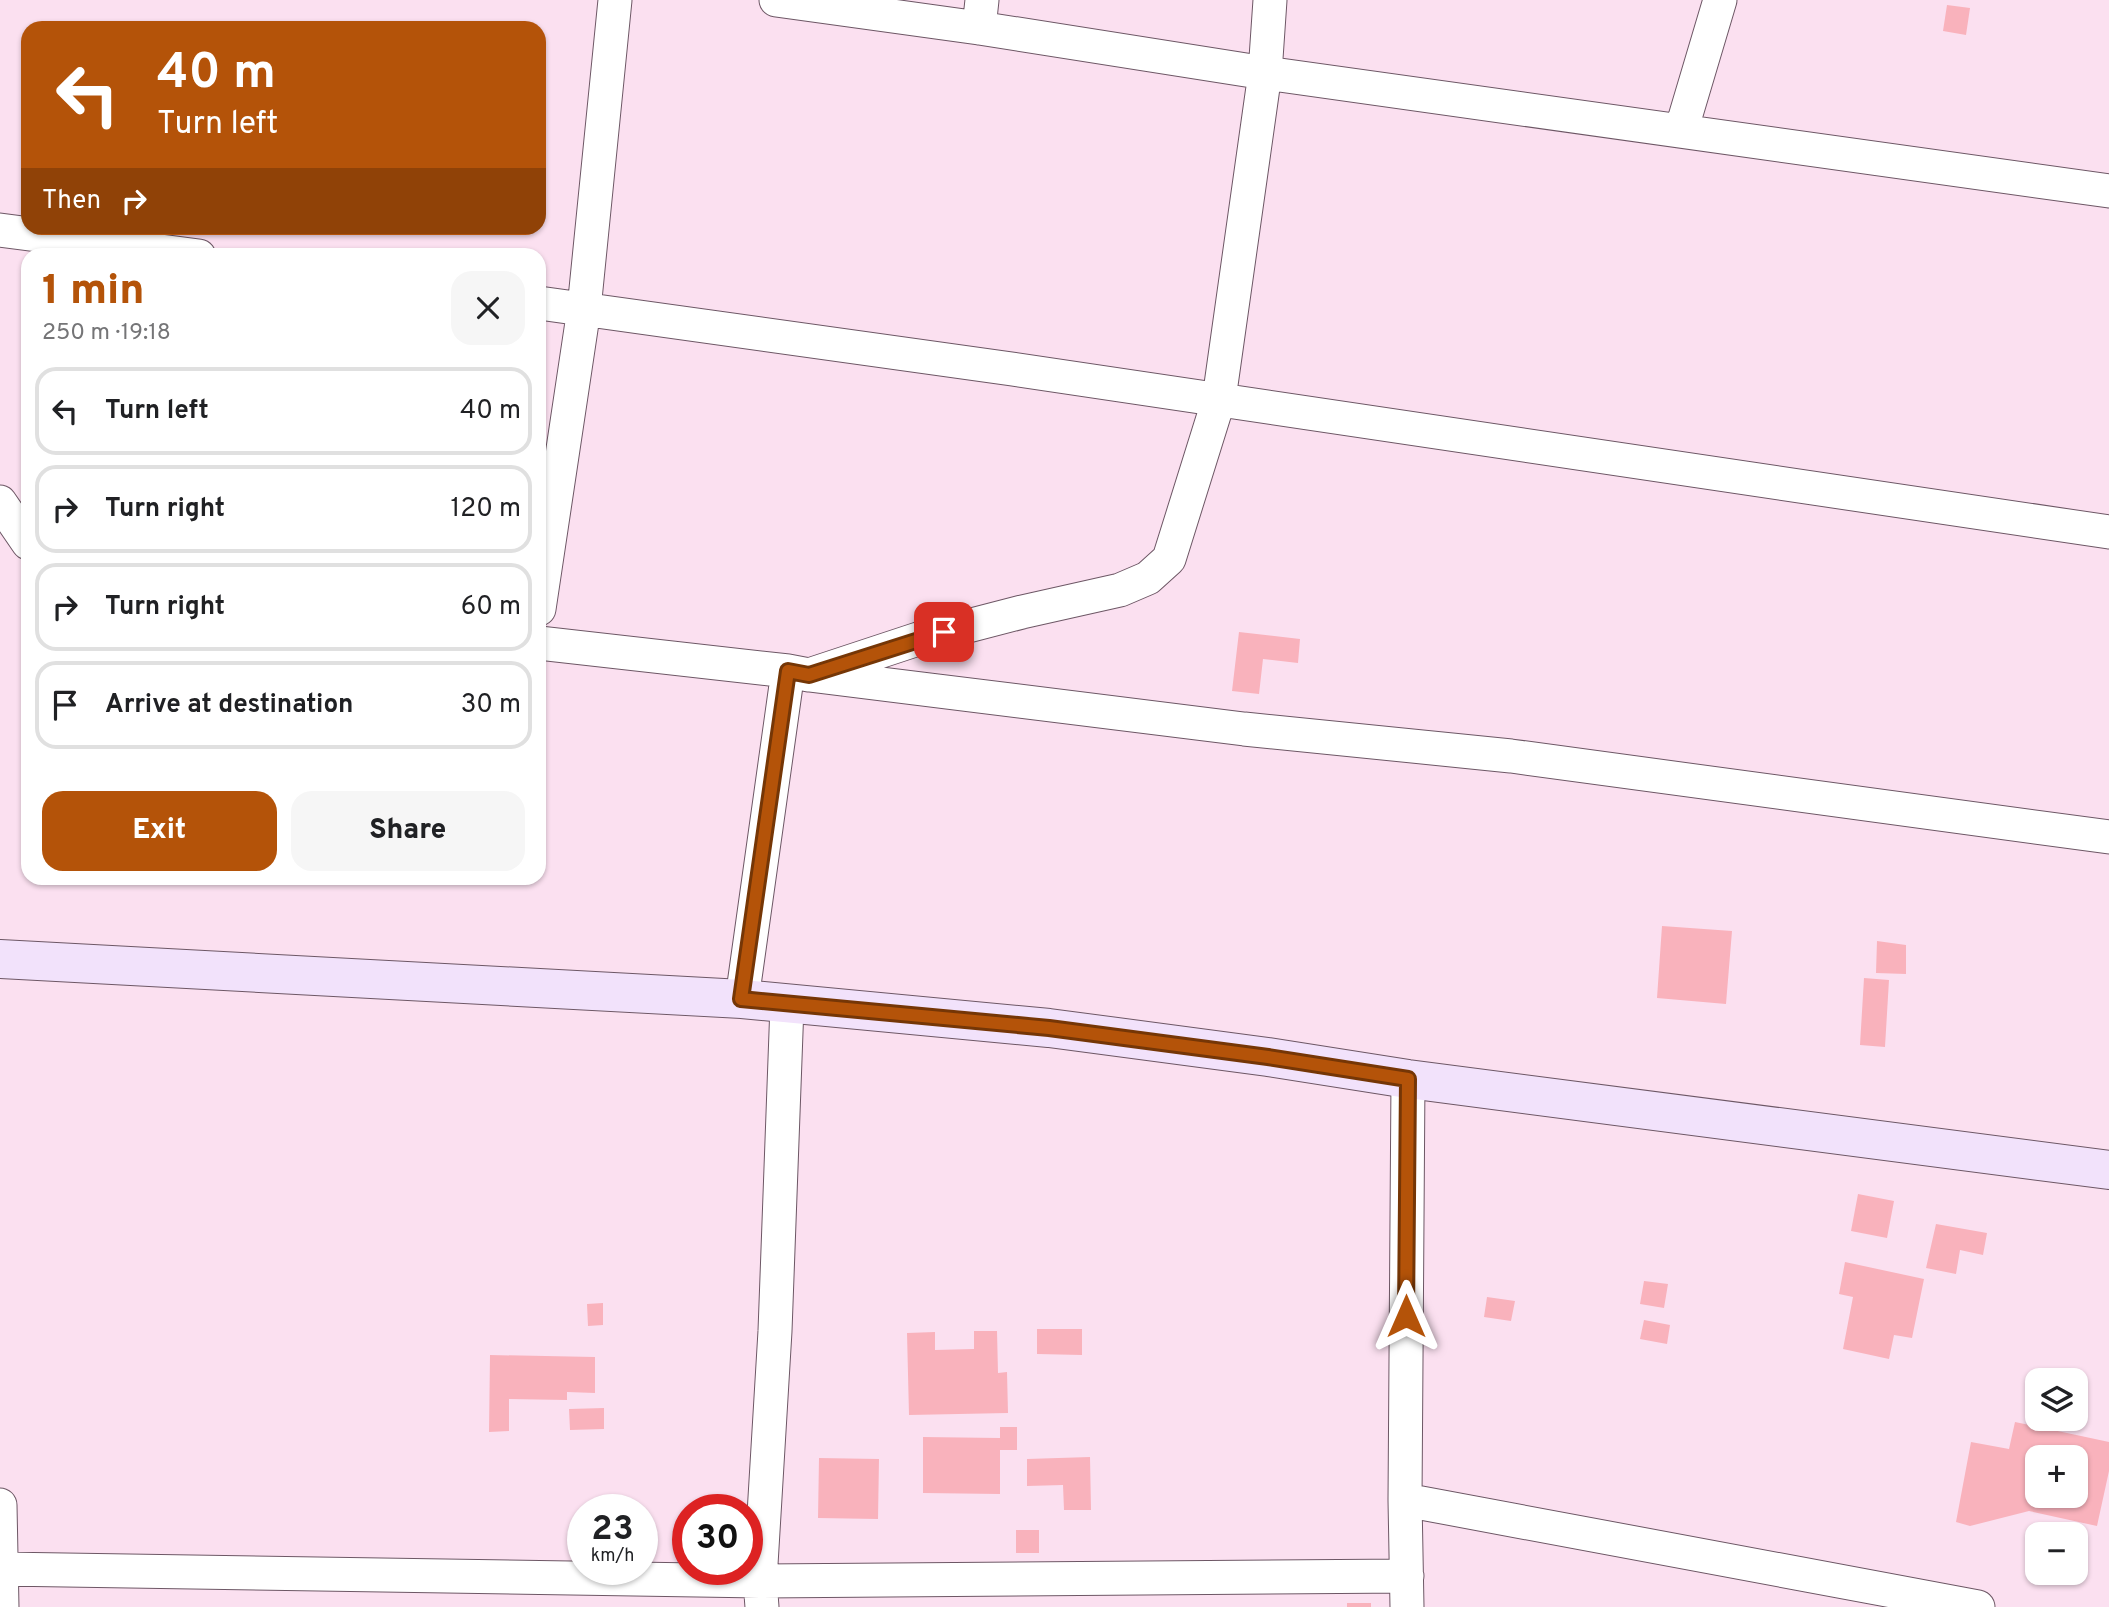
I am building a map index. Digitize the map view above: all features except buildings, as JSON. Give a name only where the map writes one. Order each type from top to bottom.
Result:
[{"type":"street","points":[[546,562],[584,309],[615,0]]},
{"type":"street","points":[[776,0],[981,14],[1265,72],[2109,191]]},
{"type":"street","points":[[799,673],[1022,611],[1120,590],[1148,578],[1169,559],[1219,399],[1265,72],[1270,0]]},
{"type":"street","points":[[1681,131],[1720,0]]},
{"type":"street","points":[[0,230],[21,233]]},
{"type":"street","points":[[38,235],[138,248]]},
{"type":"street","points":[[546,304],[1219,399],[2109,532]]},
{"type":"street","points":[[0,502],[21,534]]},
{"type":"street","points":[[546,644],[1244,729],[1511,756],[2109,837]]},
{"type":"street","points":[[741,999],[799,673]]},
{"type":"street","points":[[0,959],[741,999],[1049,1028],[1408,1079],[2109,1170]]},
{"type":"street","points":[[761,1594],[775,1331],[783,1045],[787,1005]]},
{"type":"street","points":[[2,1569],[761,1594],[1407,1591],[1405,1500],[1408,1079]]},
{"type":"street","points":[[1405,1500],[1978,1607]]},
{"type":"street","points":[[0,1505],[2,1607]]},
{"type":"route","points":[[944,632],[809,675],[788,671],[741,999],[1049,1028],[1408,1079],[1406,1316]]}]
